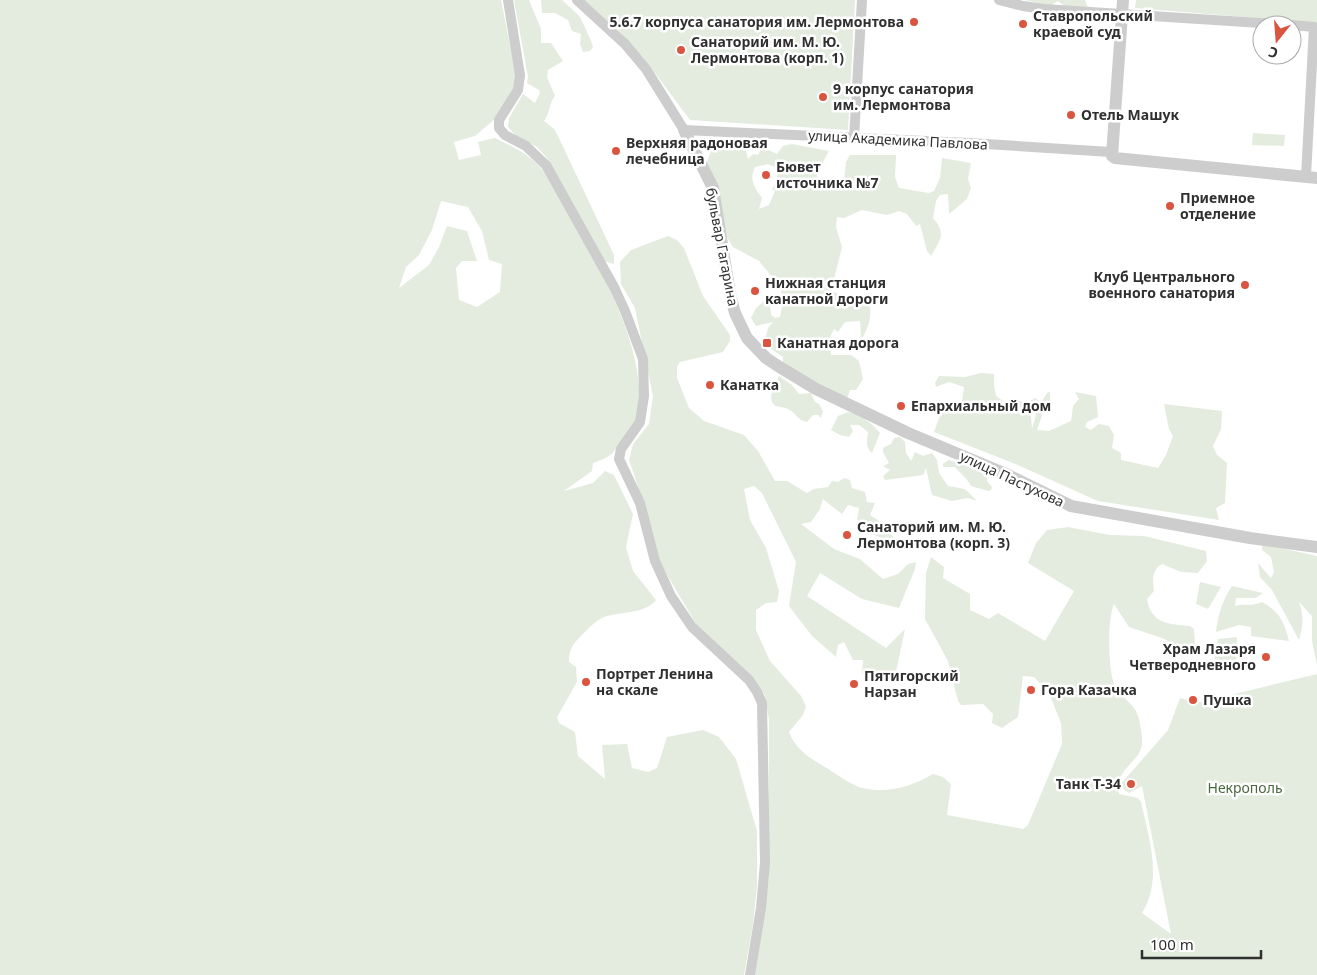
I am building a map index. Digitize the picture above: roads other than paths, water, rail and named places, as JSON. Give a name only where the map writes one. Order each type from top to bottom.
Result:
[{"type":"street","points":[[508,0],[520,75],[518,90],[499,120],[499,128],[505,135],[526,146],[546,165],[614,287],[633,330],[642,359],[644,396],[640,422],[621,449],[618,459],[640,503],[655,561],[671,596],[692,627],[749,680],[758,692],[762,704],[764,863],[761,908],[750,975]]},
{"type":"street","name":"бульвар Гагарина","points":[[577,0],[625,44],[646,69],[684,130],[713,188],[730,294],[735,313],[742,328]]},
{"type":"street","points":[[854,138],[862,0]]},
{"type":"street","points":[[999,0],[1044,9],[1252,22]]},
{"type":"street","points":[[1113,155],[1122,0]]},
{"type":"street","points":[[1302,25],[1314,26],[1312,177]]},
{"type":"street","name":"улица Академика Павлова","points":[[684,130],[970,143],[1113,155],[1312,177]]},
{"type":"street","name":"улица Пастухова","points":[[742,328],[747,338],[766,358],[816,389],[908,433],[1006,474],[1071,506],[1250,538],[1317,547]]},
{"type":"place","name":"5.6.7 корпуса санатория им. Лермонтова","points":[[914,22]]},
{"type":"place","name":"Ставропольский краевой суд","points":[[1023,24]]},
{"type":"place","name":"Санаторий им. М. Ю. Лермонтова (корп. 1)","points":[[681,50]]},
{"type":"place","name":"9 корпус санатория им. Лермонтова","points":[[823,97]]},
{"type":"place","name":"Отель Машук","points":[[1071,115]]},
{"type":"place","name":"Верхняя радоновая лечебница","points":[[616,151]]},
{"type":"place","name":"Бювет источника №7","points":[[766,175]]},
{"type":"place","name":"Приемное отделение","points":[[1170,206]]},
{"type":"place","name":"Клуб Центрального военного санатория","points":[[1245,285]]},
{"type":"place","name":"Нижная станция канатной дороги","points":[[755,291]]},
{"type":"place","name":"Канатная дорога","points":[[767,343]]},
{"type":"place","name":"Канатка","points":[[710,385]]},
{"type":"place","name":"Епархиальный дом","points":[[901,406]]},
{"type":"place","name":"Санаторий им. М. Ю. Лермонтова (корп. 3)","points":[[847,535]]},
{"type":"place","name":"Храм Лазаря Четверодневного","points":[[1266,657]]},
{"type":"place","name":"Портрет Ленина на скале","points":[[586,682]]},
{"type":"place","name":"Пятигорский Нарзан","points":[[854,684]]},
{"type":"place","name":"Гора Казачка","points":[[1031,690]]},
{"type":"place","name":"Пушка","points":[[1193,700]]},
{"type":"place","name":"Танк Т-34","points":[[1131,784]]},
{"type":"park label","name":"Некрополь","points":[[1245,788]]}]
